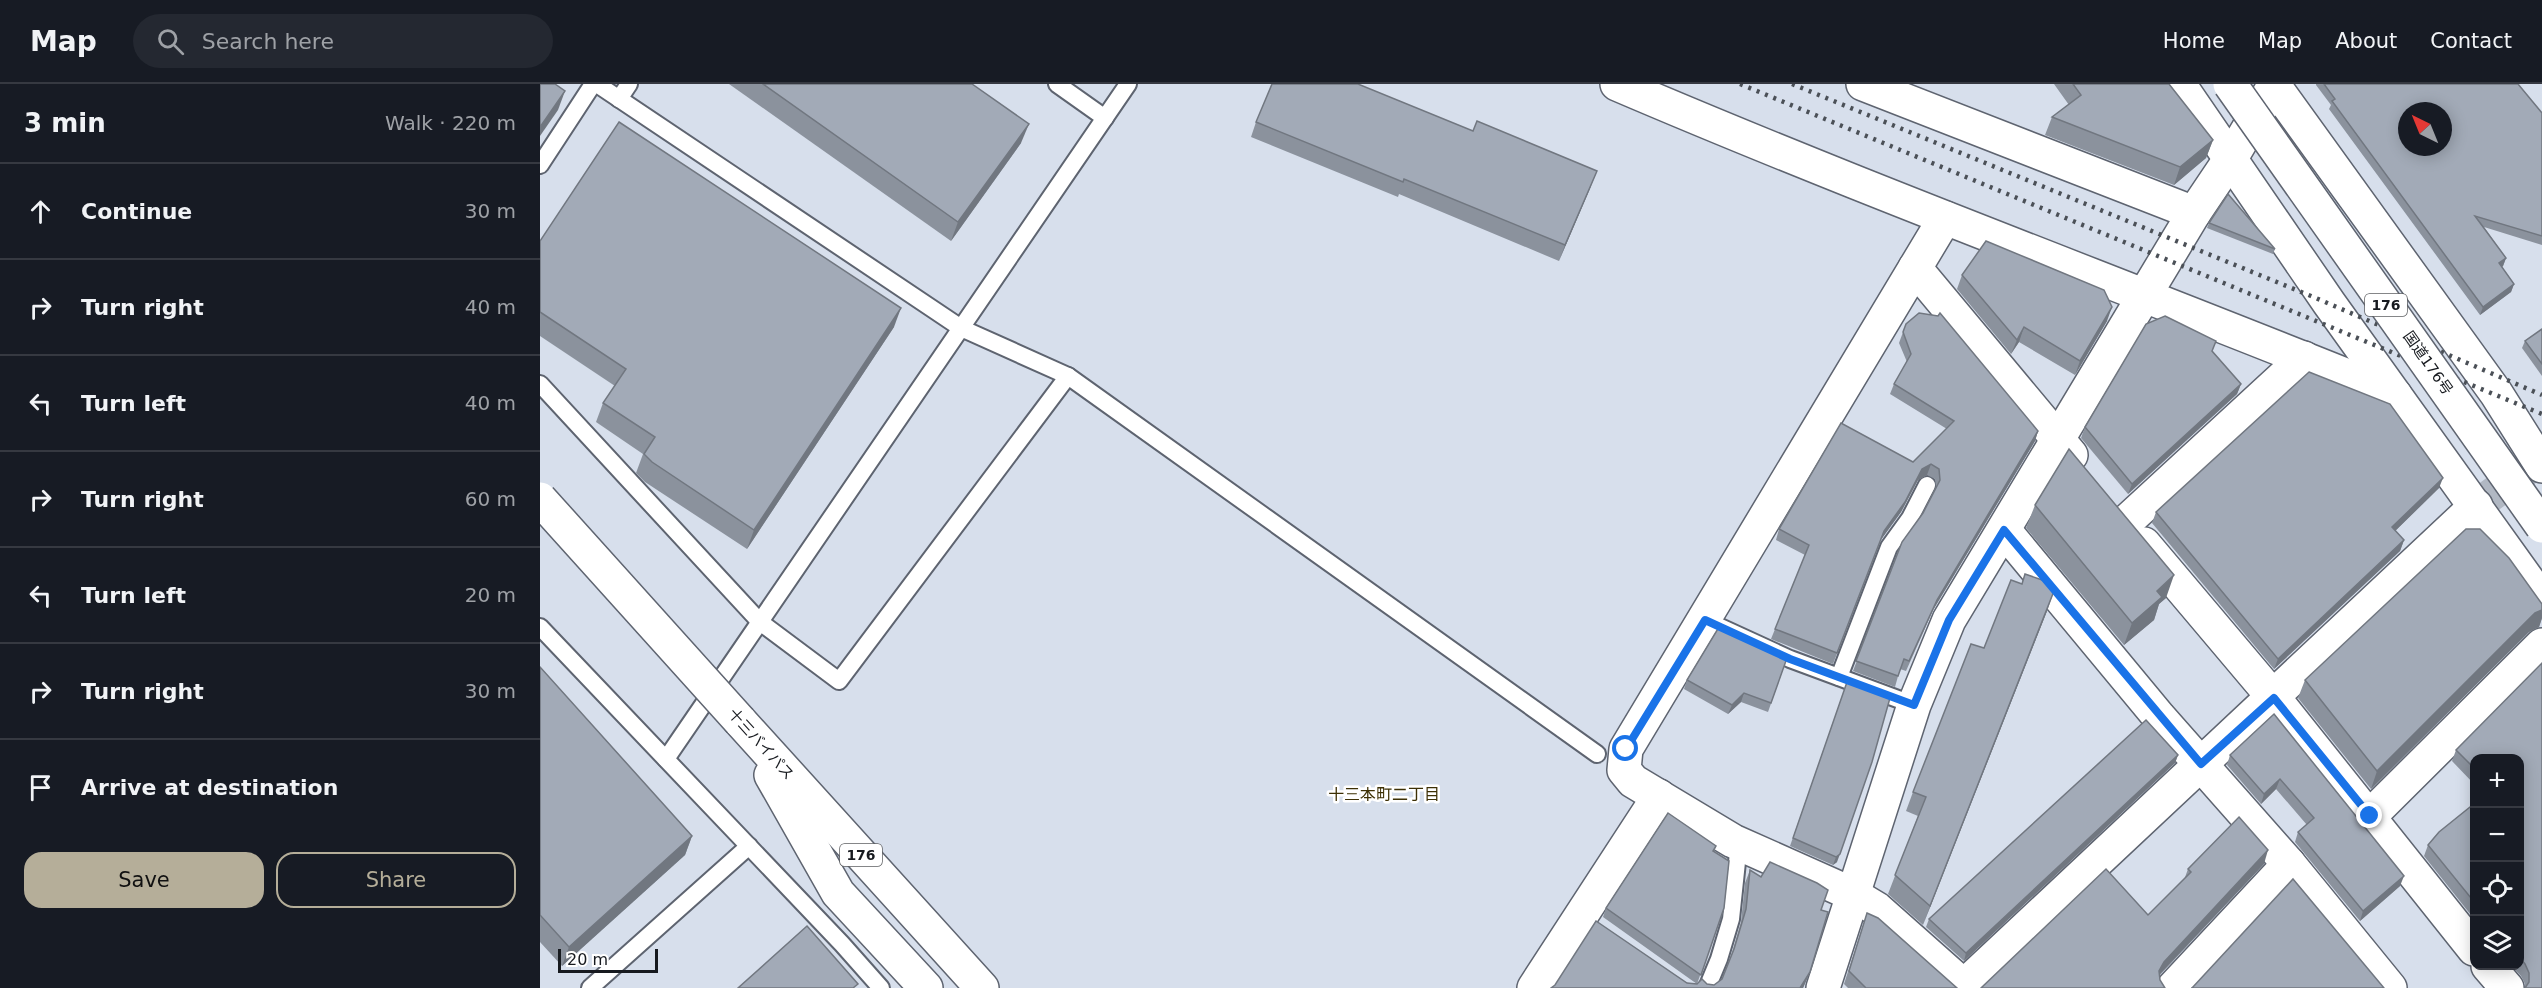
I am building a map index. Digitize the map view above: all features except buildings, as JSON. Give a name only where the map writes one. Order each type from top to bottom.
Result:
[{"type":"main road","points":[[1617,84],[1945,218],[2145,294],[2395,395]]},
{"type":"main road","points":[[1863,84],[2194,213]]},
{"type":"main road","points":[[2179,84],[2395,395],[2542,600]]},
{"type":"main road","name":"国道176号","points":[[2230,84],[2542,526]]},
{"type":"main road","points":[[1823,988],[1914,705],[1949,620],[2274,84],[2496,393],[2542,466]]},
{"type":"main road","points":[[1945,218],[1626,749],[1624,770],[1633,781],[1738,843],[1852,894],[1878,909],[1965,987],[2476,506]]},
{"type":"main road","points":[[1915,268],[2274,698],[2470,943]]},
{"type":"main road","points":[[2126,522],[2304,358]]},
{"type":"main road","name":"十三バイパス","points":[[540,499],[982,988]]},
{"type":"main road","points":[[2004,530],[2201,764],[2289,864],[2390,988]]},
{"type":"main road","points":[[2370,816],[2542,645]]},
{"type":"main road","name":"176","points":[[740,721],[838,893],[926,988]]},
{"type":"main road","points":[[1537,987],[1587,919],[1659,796]]},
{"type":"main road","points":[[2173,988],[2289,864]]},
{"type":"main road","points":[[2491,970],[2506,988]]},
{"type":"lane","points":[[540,165],[595,84],[961,328],[1068,376],[1597,754]]},
{"type":"lane","points":[[619,99],[630,84]]},
{"type":"lane","points":[[1057,84],[1105,118]]},
{"type":"lane","points":[[666,759],[1128,84]]},
{"type":"lane","points":[[540,384],[760,622],[839,681],[1068,376]]},
{"type":"lane","points":[[1839,677],[1889,547],[1910,518],[1927,485]]},
{"type":"lane","points":[[1705,620],[1790,659],[1914,705]]},
{"type":"lane","points":[[540,627],[881,988]]},
{"type":"lane","points":[[1707,988],[1719,959],[1731,919],[1738,843]]},
{"type":"lane","points":[[590,988],[749,846]]},
{"type":"tunnel","points":[[2476,506],[2538,461]]},
{"type":"railway","points":[[1740,84],[2542,414]]},
{"type":"railway","points":[[1792,84],[2311,296],[2542,395]]},
{"type":"district","name":"十三本町二丁目","points":[[1384,794]]},
{"type":"route","points":[[1626,749],[1705,620],[1790,659],[1914,705],[1949,620],[2004,530],[2159,717],[2201,764],[2274,698],[2370,816]]}]
